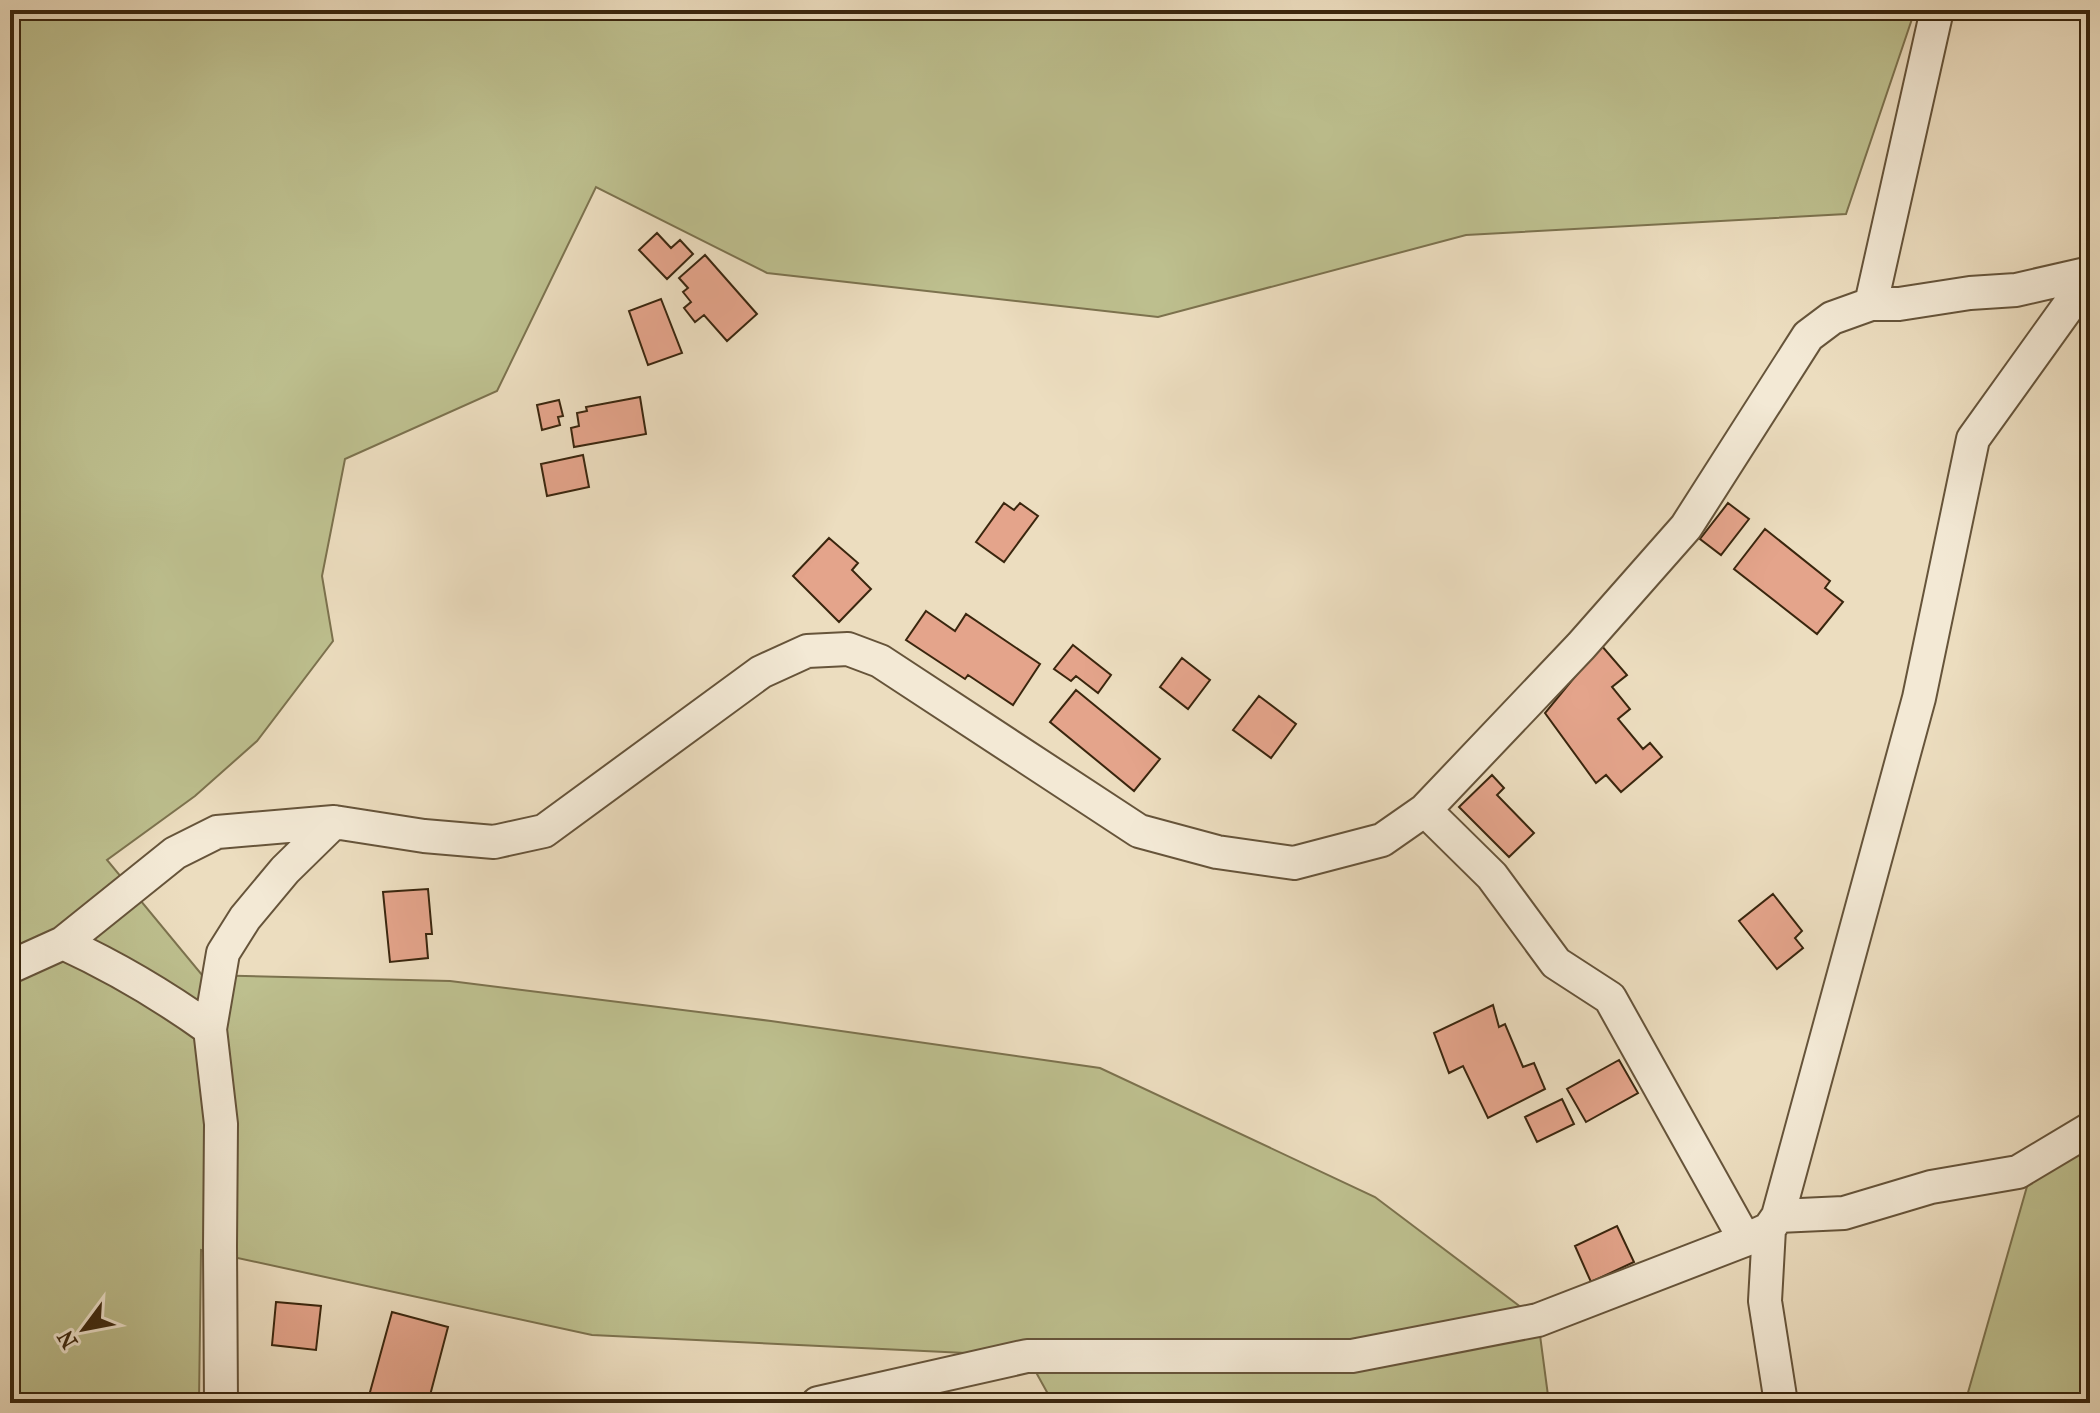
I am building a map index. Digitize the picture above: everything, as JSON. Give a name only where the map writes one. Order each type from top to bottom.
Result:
[{"type":"street","points":[[1871,304],[1937,10]]},
{"type":"street","points":[[10,967],[63,943],[175,853],[217,832],[334,822],[424,836],[494,842],[544,831],[761,672],[807,651],[848,649],[880,661],[1139,831],[1217,852],[1294,863],[1382,840],[1425,810],[1581,646],[1686,527],[1808,336],[1832,318],[1871,304],[1899,304],[1970,293],[2016,290],[2090,274]]},
{"type":"street","points":[[1781,1403],[1765,1301],[1764,1228],[1919,698],[1973,439],[2090,274]]},
{"type":"street","points":[[1425,810],[1492,876],[1556,963],[1610,998],[1764,1228]]},
{"type":"street","points":[[221,1403],[221,1124],[210,1029],[223,953],[245,918],[285,870],[334,822]]},
{"type":"street","points":[[63,943],[109,966],[210,1029]]},
{"type":"street","points":[[818,1403],[1027,1356],[1352,1356],[1538,1320],[1764,1228],[1844,1213],[1931,1187],[2018,1172],[2090,1129]]},
{"type":"green space","points":[[10,10],[1915,10],[1846,214],[1466,235],[1158,317],[767,273],[596,187],[497,391],[345,459],[322,576],[333,641],[257,741],[195,796],[107,860],[202,975],[450,981],[771,1021],[1100,1068],[1375,1197],[1538,1320],[1549,1403],[1053,1403],[1027,1356],[592,1335],[201,1250],[199,1403],[10,1403]]},
{"type":"green space","points":[[2090,1108],[2090,1403],[1965,1403],[2030,1176]]},
{"type":"building","points":[[657,233],[671,248],[680,240],[693,254],[667,279],[639,250]]},
{"type":"building","points":[[705,255],[757,314],[727,341],[704,315],[695,322],[684,308],[691,302],[683,292],[688,288],[679,278]]},
{"type":"building","points":[[661,299],[682,353],[648,365],[629,311]]},
{"type":"building","points":[[640,397],[646,434],[574,447],[571,428],[579,426],[577,413],[587,411],[586,407]]},
{"type":"building","points":[[559,400],[563,416],[558,417],[560,425],[542,430],[537,405]]},
{"type":"building","points":[[583,455],[589,487],[547,496],[541,464]]},
{"type":"building","points":[[1004,503],[1014,510],[1020,503],[1038,516],[1004,562],[976,542]]},
{"type":"building","points":[[1728,503],[1749,519],[1721,555],[1700,539]]},
{"type":"building","points":[[1765,529],[1830,581],[1825,588],[1843,602],[1817,634],[1734,569]]},
{"type":"building","points":[[829,538],[858,563],[852,570],[871,589],[839,622],[793,576]]},
{"type":"building","points":[[926,611],[955,631],[966,614],[1040,664],[1013,705],[968,675],[965,679],[906,640]]},
{"type":"building","points":[[1073,645],[1111,675],[1098,693],[1076,676],[1071,681],[1054,669]]},
{"type":"building","points":[[1601,645],[1627,675],[1612,687],[1630,709],[1618,719],[1643,749],[1650,743],[1662,757],[1621,792],[1606,775],[1596,783],[1545,713]]},
{"type":"building","points":[[1182,658],[1210,680],[1188,709],[1160,687]]},
{"type":"building","points":[[1076,690],[1160,759],[1134,791],[1050,722]]},
{"type":"building","points":[[1259,696],[1296,724],[1271,758],[1233,730]]},
{"type":"building","points":[[1492,775],[1504,788],[1497,795],[1534,833],[1509,857],[1459,807]]},
{"type":"building","points":[[428,889],[432,934],[426,934],[428,958],[390,962],[383,892]]},
{"type":"building","points":[[1773,894],[1802,931],[1795,938],[1803,948],[1777,969],[1739,921]]},
{"type":"building","points":[[1493,1005],[1499,1027],[1505,1024],[1523,1067],[1534,1063],[1545,1089],[1488,1118],[1463,1066],[1449,1073],[1434,1033]]},
{"type":"building","points":[[1619,1060],[1638,1093],[1586,1122],[1567,1089]]},
{"type":"building","points":[[1562,1099],[1574,1124],[1537,1142],[1525,1117]]},
{"type":"building","points":[[1617,1226],[1634,1262],[1591,1282],[1575,1246]]},
{"type":"building","points":[[276,1302],[321,1306],[316,1350],[272,1345]]},
{"type":"building","points":[[392,1312],[448,1327],[428,1403],[367,1403]]}]
